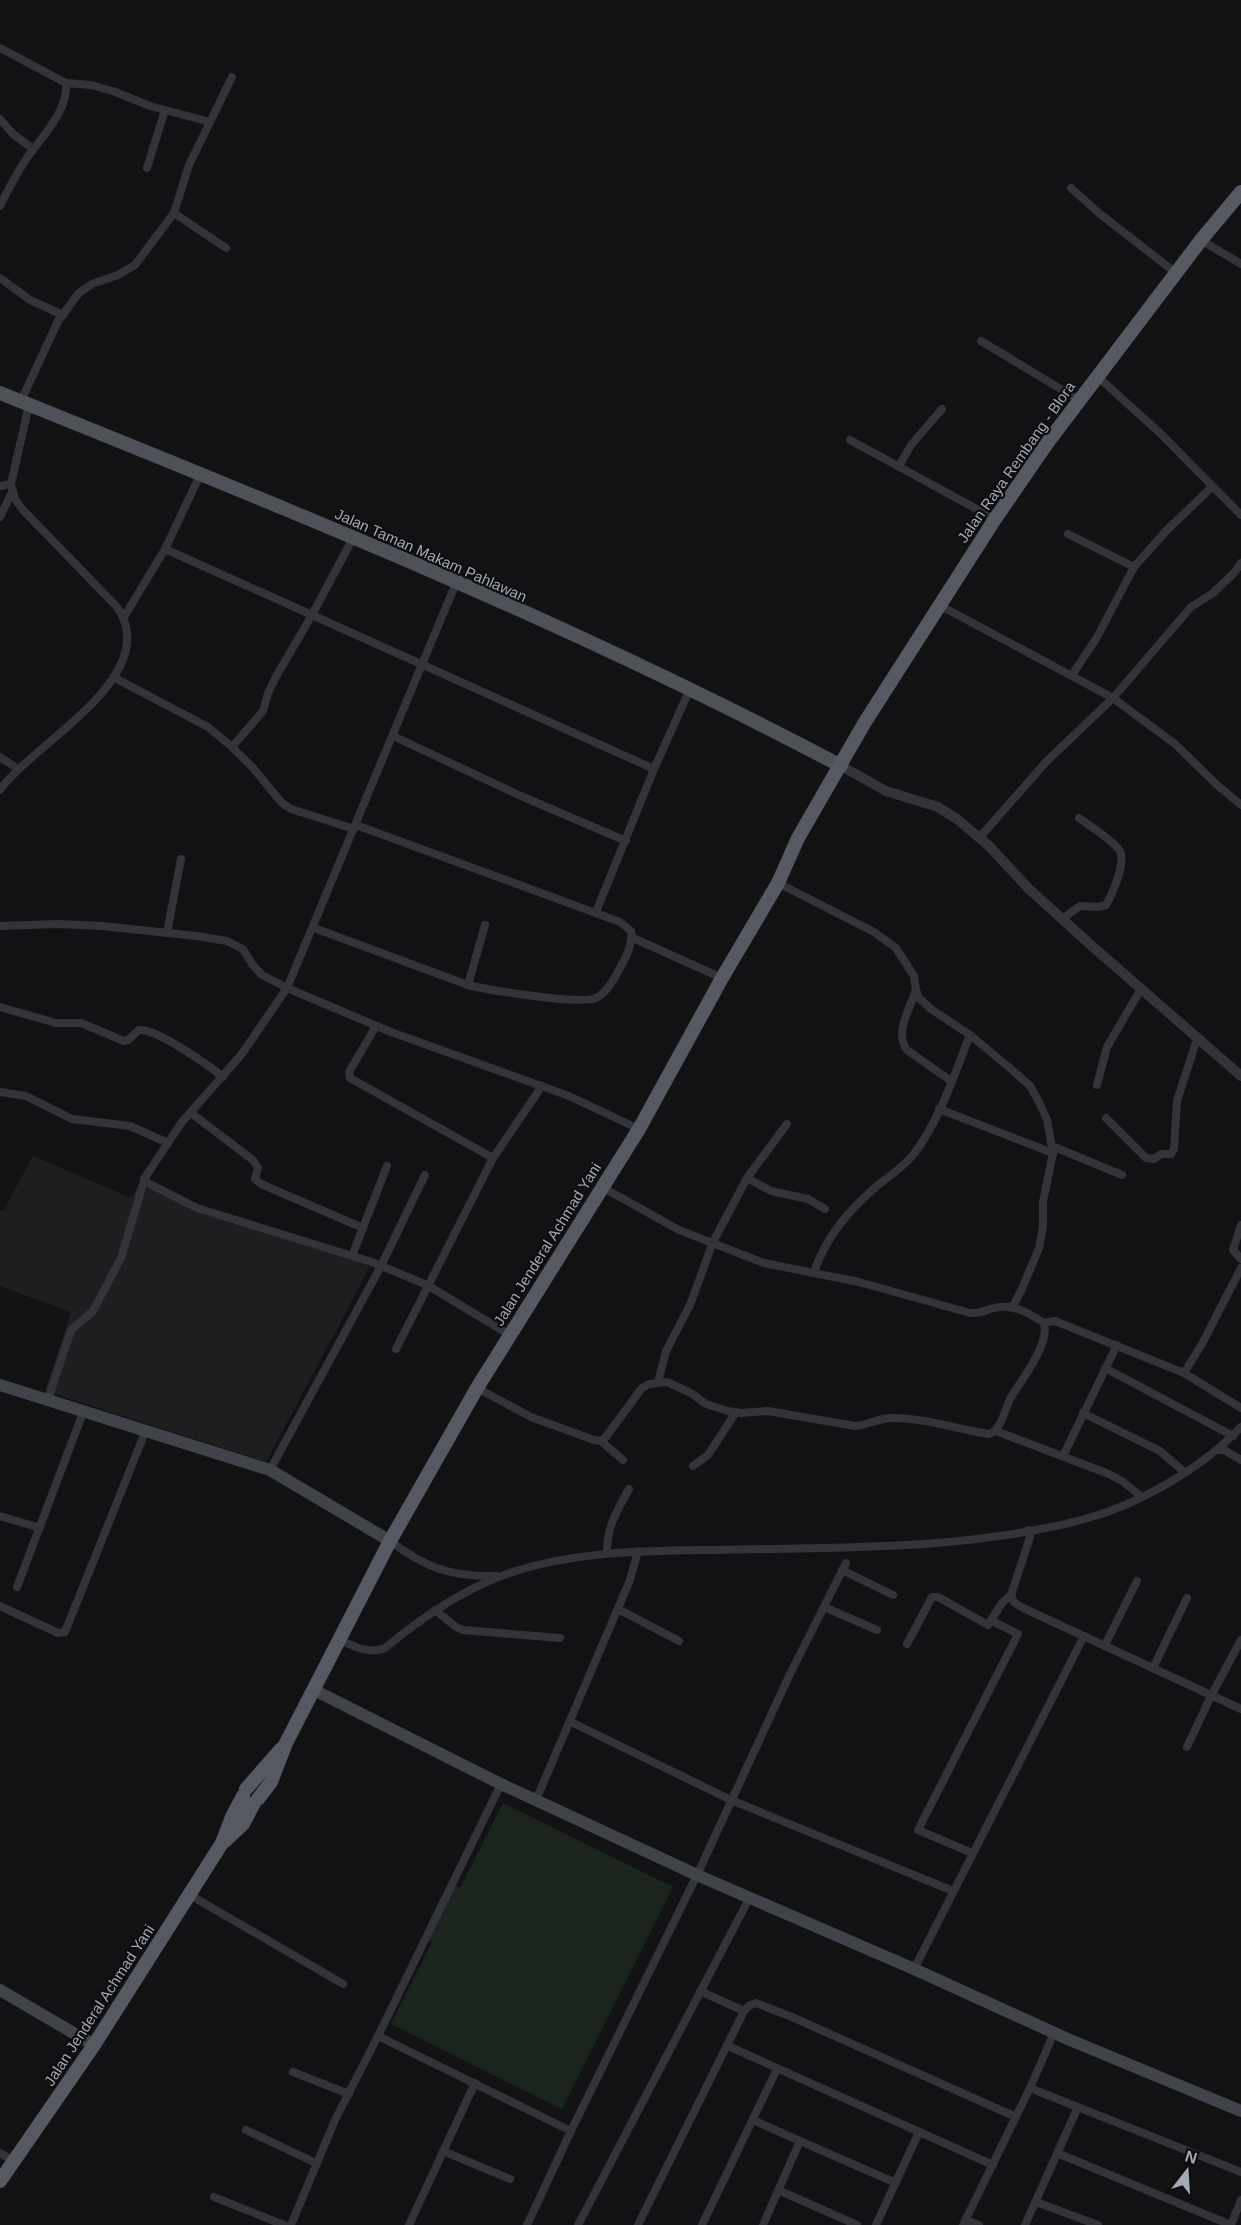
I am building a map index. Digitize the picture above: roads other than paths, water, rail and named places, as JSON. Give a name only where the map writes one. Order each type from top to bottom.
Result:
[{"type":"highway","name":"Jalan Raya Rembang - Blora","points":[[841,766],[865,722],[995,519],[1097,376],[1241,192]]},
{"type":"highway","name":"Jalan Jenderal Achmad Yani","points":[[0,2181],[94,2045],[222,1843],[243,1824],[250,1797],[286,1743],[390,1541],[477,1388],[639,1129],[722,978],[778,883],[798,838],[841,766]]},
{"type":"main road","name":"Jalan Taman Makam Pahlawan","points":[[0,393],[201,473],[456,583],[690,688],[841,766]]},
{"type":"main road","points":[[0,1385],[270,1470],[390,1541]]},
{"type":"main road","points":[[314,1690],[501,1784],[697,1875],[914,1969],[1054,2033],[1241,2111]]},
{"type":"main road","points":[[0,1990],[94,2045]]},
{"type":"street","points":[[0,48],[66,83],[91,85],[165,110],[210,122]]},
{"type":"street","points":[[0,517],[12,488],[25,403],[53,331],[84,289],[118,275],[135,265],[174,213],[189,165],[232,77]]},
{"type":"street","points":[[0,206],[33,149],[62,106],[66,83]]},
{"type":"street","points":[[147,168],[165,110]]},
{"type":"street","points":[[0,119],[13,134],[33,149]]},
{"type":"street","points":[[1071,188],[1100,214],[1176,273]]},
{"type":"street","points":[[174,213],[226,248]]},
{"type":"street","points":[[1202,240],[1241,264]]},
{"type":"street","points":[[0,278],[30,300],[63,315]]},
{"type":"street","points":[[981,341],[1079,400]]},
{"type":"street","points":[[1097,376],[1160,433],[1241,515]]},
{"type":"street","points":[[898,466],[911,445],[942,409]]},
{"type":"street","points":[[850,440],[995,519]]},
{"type":"street","points":[[124,616],[165,549],[201,473]]},
{"type":"street","points":[[0,486],[12,488]]},
{"type":"street","points":[[1072,675],[1096,639],[1134,567],[1167,530],[1212,487]]},
{"type":"street","points":[[0,790],[18,769],[87,708],[114,677],[122,663],[127,646],[124,616],[112,600],[23,510],[12,488]]},
{"type":"street","points":[[1068,534],[1134,567]]},
{"type":"street","points":[[232,747],[263,711],[268,693],[277,675],[353,538]]},
{"type":"street","points":[[165,549],[654,769]]},
{"type":"street","points":[[980,837],[1046,762],[1113,698],[1191,607],[1213,593],[1241,563]]},
{"type":"street","points":[[48,1399],[71,1330],[93,1311],[121,1258],[145,1176],[191,1113],[249,1044],[287,988],[314,928],[456,583]]},
{"type":"street","points":[[939,605],[1113,698],[1175,744],[1241,805]]},
{"type":"street","points":[[114,677],[208,727],[232,747],[282,803],[291,809],[355,827],[596,912],[628,927],[632,931],[633,938],[609,986],[595,999],[560,998],[489,990],[468,985],[314,928]]},
{"type":"street","points":[[596,912],[654,769],[690,688]]},
{"type":"street","points":[[393,736],[626,842]]},
{"type":"street","points":[[0,758],[18,769]]},
{"type":"street","points":[[841,766],[886,790],[938,807],[980,837],[1029,889],[1241,1076]]},
{"type":"street","points":[[1062,919],[1080,906],[1106,905],[1118,876],[1122,858],[1119,849],[1079,818]]},
{"type":"street","points":[[167,933],[181,859]]},
{"type":"street","points":[[778,883],[874,932],[896,948],[914,976],[919,998],[931,1009],[970,1035],[1030,1086],[1047,1120],[1053,1150],[1043,1202],[1043,1226],[1038,1248],[1028,1276],[1013,1306]]},
{"type":"street","points":[[0,926],[68,925],[197,936],[236,944],[262,975],[287,988],[376,1026],[594,1106],[639,1129]]},
{"type":"street","points":[[468,985],[485,925]]},
{"type":"street","points":[[633,938],[722,978]]},
{"type":"street","points":[[916,990],[902,1033],[903,1045],[951,1082]]},
{"type":"street","points":[[1097,1086],[1107,1047],[1141,990]]},
{"type":"street","points":[[0,1007],[56,1023],[81,1023],[123,1041],[128,1040],[139,1030],[150,1030],[223,1077]]},
{"type":"street","points":[[376,1026],[348,1072],[350,1078],[493,1158]]},
{"type":"street","points":[[814,1272],[832,1232],[848,1212],[911,1157],[924,1138],[939,1109],[970,1035]]},
{"type":"street","points":[[1106,1118],[1146,1158],[1154,1159],[1161,1154],[1171,1154],[1174,1149],[1177,1101],[1197,1039]]},
{"type":"street","points":[[396,1349],[493,1158],[542,1086]]},
{"type":"street","points":[[0,1092],[26,1096],[72,1119],[130,1126],[168,1143]]},
{"type":"street","points":[[939,1109],[1122,1175]]},
{"type":"street","points":[[191,1113],[253,1160],[258,1168],[255,1179],[261,1184],[363,1228]]},
{"type":"street","points":[[658,1382],[668,1344],[690,1305],[713,1242],[747,1178],[787,1124]]},
{"type":"street","points":[[352,1256],[387,1166]]},
{"type":"street","points":[[270,1470],[381,1266],[425,1175]]},
{"type":"street","points":[[747,1178],[771,1191],[808,1199],[825,1209]]},
{"type":"street","points":[[144,1181],[197,1208],[381,1266],[428,1286],[510,1335]]},
{"type":"street","points":[[603,1187],[679,1230],[765,1263],[859,1282],[970,1313],[1013,1306],[1044,1323],[1055,1321],[1184,1373],[1241,1408]]},
{"type":"street","points":[[1241,1225],[1233,1250],[1241,1258]]},
{"type":"street","points":[[1184,1373],[1202,1344],[1241,1268]]},
{"type":"street","points":[[601,1441],[606,1438],[642,1388],[658,1382],[678,1386],[706,1404],[736,1412],[768,1411],[855,1426],[890,1418],[922,1421],[990,1434],[996,1431],[1010,1399],[1028,1373],[1042,1343],[1046,1329],[1044,1323]]},
{"type":"street","points":[[1064,1456],[1117,1345]]},
{"type":"street","points":[[1105,1368],[1233,1436]]},
{"type":"street","points":[[477,1388],[531,1417],[601,1441],[623,1460]]},
{"type":"street","points":[[17,1587],[84,1410]]},
{"type":"street","points":[[693,1466],[708,1455],[736,1412]]},
{"type":"street","points":[[1083,1413],[1160,1451],[1184,1472]]},
{"type":"street","points":[[340,1640],[369,1651],[377,1651],[385,1648],[435,1610],[502,1576],[546,1563],[607,1552],[900,1545],[991,1538],[1086,1519],[1142,1497],[1218,1450],[1241,1427]]},
{"type":"street","points":[[0,1606],[58,1633],[65,1632],[146,1430]]},
{"type":"street","points":[[996,1431],[1109,1474],[1142,1497]]},
{"type":"street","points":[[1218,1450],[1224,1450],[1241,1460]]},
{"type":"street","points":[[607,1552],[607,1535],[610,1526],[629,1489]]},
{"type":"street","points":[[0,1516],[40,1528]]},
{"type":"street","points":[[907,1644],[932,1597],[988,1625],[1002,1603],[1011,1595],[1030,1537],[1028,1530]]},
{"type":"street","points":[[390,1541],[413,1558],[439,1569],[477,1576],[502,1576]]},
{"type":"street","points":[[536,1800],[630,1580],[638,1551]]},
{"type":"street","points":[[527,2225],[844,1566],[893,1595]]},
{"type":"street","points":[[1105,1645],[1137,1581]]},
{"type":"street","points":[[1011,1595],[1014,1602],[1021,1607],[1241,1708]]},
{"type":"street","points":[[1153,1668],[1187,1598]]},
{"type":"street","points":[[824,1607],[877,1630]]},
{"type":"street","points":[[618,1609],[678,1641]]},
{"type":"street","points":[[435,1610],[463,1630],[560,1638]]},
{"type":"street","points":[[972,1853],[918,1830],[1018,1634],[996,1623]]},
{"type":"street","points":[[914,1969],[1084,1636]]},
{"type":"street","points":[[1186,1747],[1241,1640]]},
{"type":"street","points":[[571,1722],[731,1800],[953,1891]]},
{"type":"street","points":[[291,2225],[316,2163],[501,1784]]},
{"type":"street","points":[[189,1895],[343,1984]]},
{"type":"street","points":[[578,2225],[750,1897]]},
{"type":"street","points":[[700,1991],[744,2012]]},
{"type":"street","points":[[638,2225],[744,2012],[750,2005],[756,2003],[1016,2117]]},
{"type":"street","points":[[979,2225],[965,2222],[1054,2033]]},
{"type":"street","points":[[378,2036],[571,2131]]},
{"type":"street","points":[[728,2046],[993,2165]]},
{"type":"street","points":[[702,2225],[777,2069]]},
{"type":"street","points":[[293,2072],[349,2094]]},
{"type":"street","points":[[409,2225],[475,2082]]},
{"type":"street","points":[[1030,2088],[1241,2172]]},
{"type":"street","points":[[1025,2225],[1077,2107]]},
{"type":"street","points":[[753,2120],[896,2182]]},
{"type":"street","points":[[246,2130],[316,2163]]},
{"type":"street","points":[[876,2225],[919,2132]]},
{"type":"street","points":[[762,2225],[800,2141]]},
{"type":"street","points":[[443,2151],[510,2179]]},
{"type":"street","points":[[0,2153],[15,2162]]},
{"type":"street","points":[[1057,2153],[1231,2225],[1241,2200]]},
{"type":"street","points":[[778,2190],[857,2225]]},
{"type":"street","points":[[214,2197],[284,2225]]},
{"type":"street","points":[[1036,2202],[1098,2225]]}]
